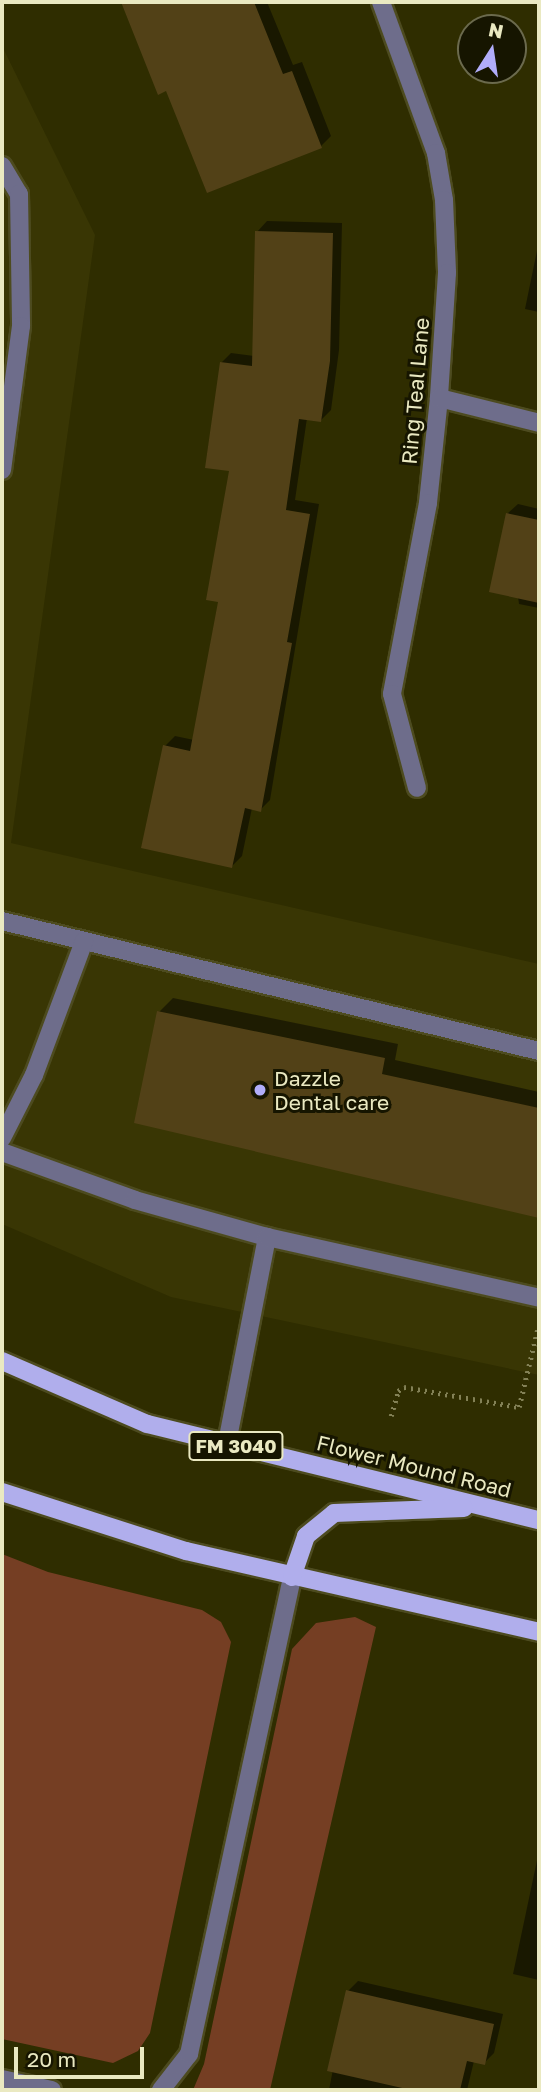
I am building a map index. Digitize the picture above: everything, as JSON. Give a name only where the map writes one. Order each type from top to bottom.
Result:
[{"type":"main road","name":"Flower Mound Road","points":[[2,1360],[147,1424],[539,1520]]},
{"type":"main road","points":[[2,1492],[159,1543],[292,1577],[539,1632]]},
{"type":"main road","points":[[292,1577],[306,1536],[334,1513],[478,1506]]},
{"type":"street","name":"Ring Teal Lane","points":[[381,2],[436,153],[444,200],[447,273],[439,398],[428,503],[392,695],[417,788]]},
{"type":"street","points":[[2,166],[19,194],[21,327],[2,470]]},
{"type":"street","points":[[439,398],[539,423]]},
{"type":"street","points":[[2,921],[539,1051]]},
{"type":"street","points":[[2,1138],[34,1075],[84,941]]},
{"type":"street","points":[[2,1152],[135,1200],[267,1237],[539,1298]]},
{"type":"street","points":[[227,1443],[267,1237]]},
{"type":"street","points":[[161,2090],[189,2054],[292,1577]]},
{"type":"street","points":[[2,2079],[52,2090]]},
{"type":"path","points":[[391,1416],[398,1391],[404,1387],[519,1407],[539,1323]]},
{"type":"shaded area","points":[[2,46],[95,235],[11,843],[539,964],[539,1375],[171,1297],[2,1224]]},
{"type":"shaded area","points":[[2,1554],[48,1572],[202,1610],[221,1622],[231,1642],[150,2033],[138,2051],[113,2063],[2,2039]]},
{"type":"shaded area","points":[[355,1617],[376,1627],[270,2090],[193,2090],[204,2064],[292,1649],[316,1623]]},
{"type":"building","points":[[121,2],[254,2],[283,74],[292,71],[322,148],[207,193],[166,91],[158,95]]},
{"type":"building","points":[[255,231],[333,233],[330,361],[321,422],[299,419],[286,510],[310,514],[287,642],[292,643],[261,812],[245,808],[232,868],[141,848],[163,745],[190,751],[218,602],[206,600],[229,471],[205,468],[220,362],[252,366]]},
{"type":"building","points":[[506,513],[539,520],[539,603],[489,592]]},
{"type":"building","name":"Dazzle Dental care","points":[[157,1011],[385,1058],[382,1074],[539,1108],[539,1218],[134,1123]]},
{"type":"building","points":[[346,1990],[494,2024],[485,2065],[467,2061],[460,2090],[411,2090],[327,2071]]},
{"type":"place","name":"Dazzle Dental care","points":[[260,1090]]}]
